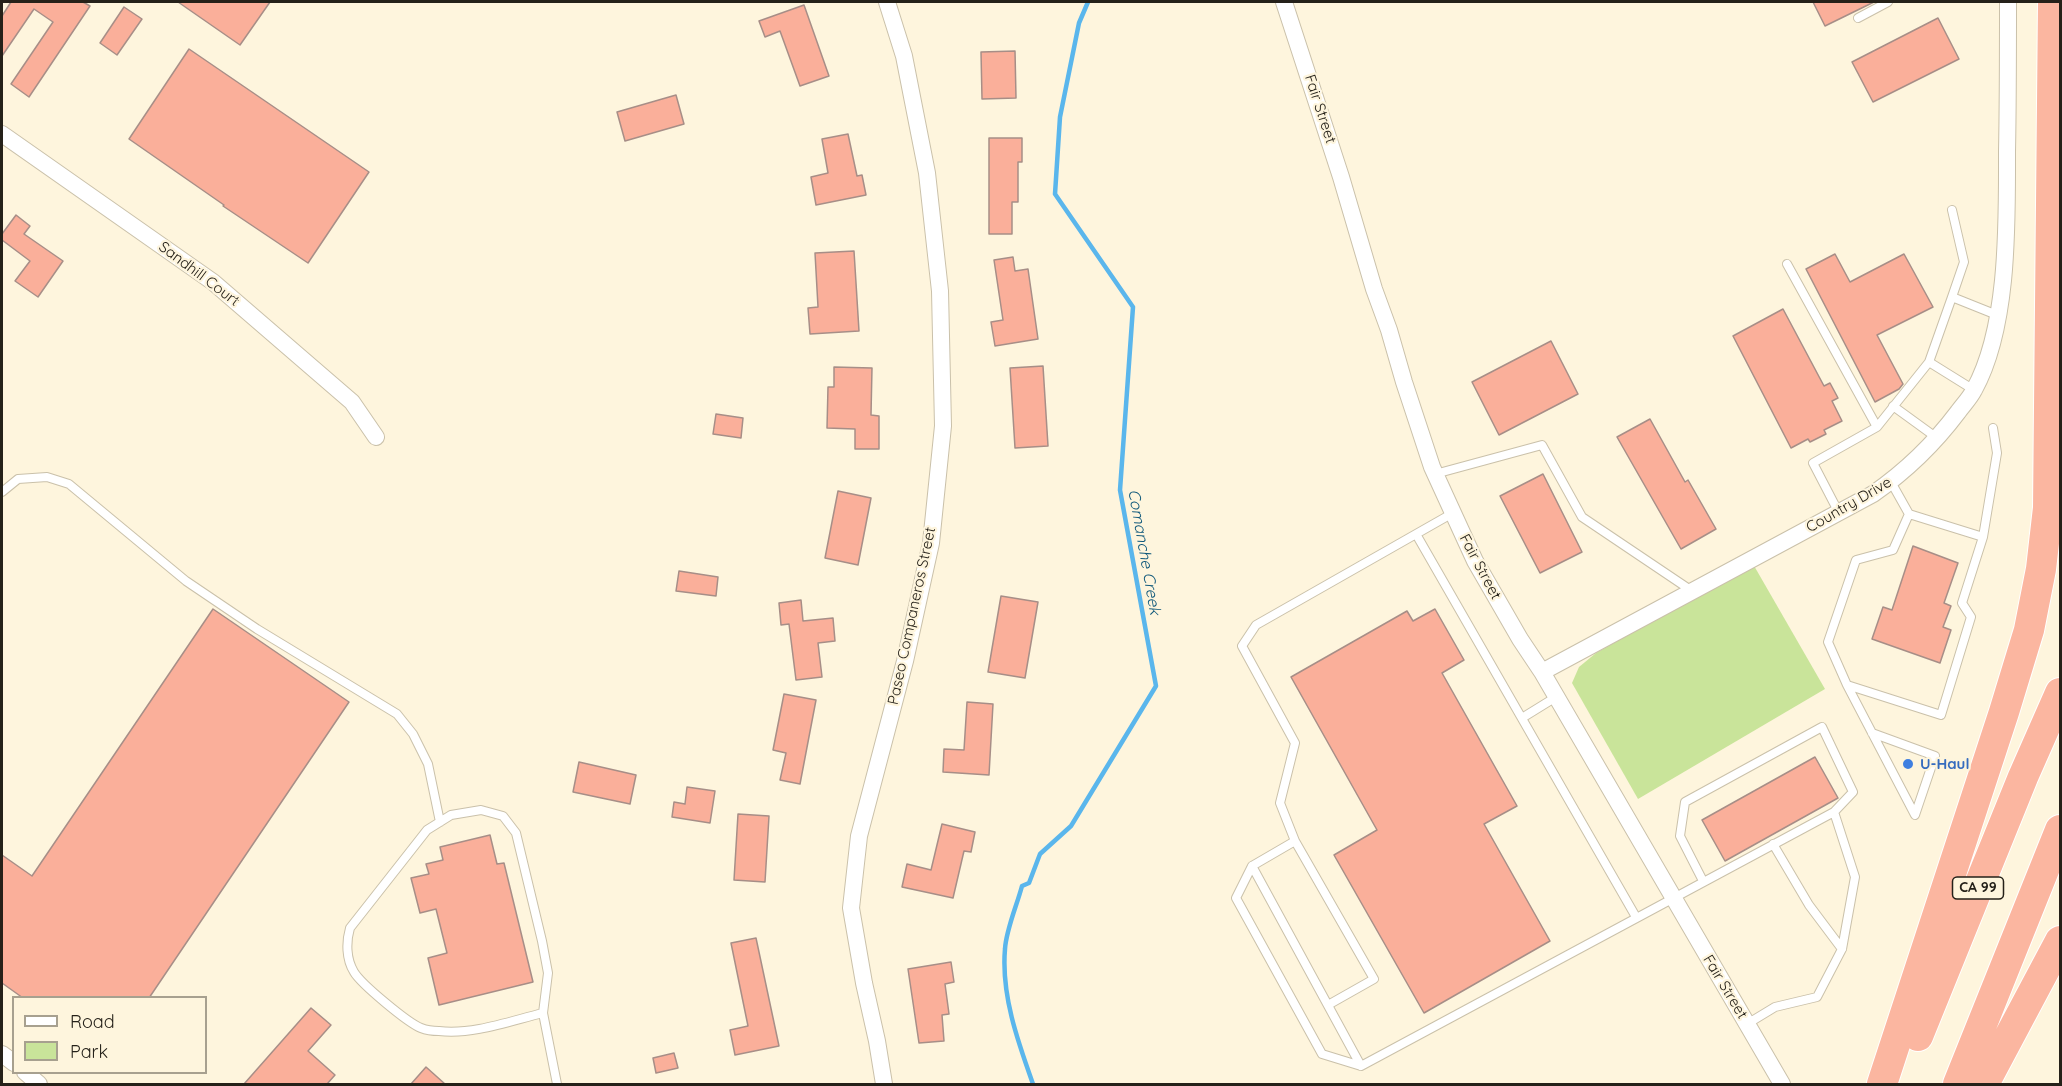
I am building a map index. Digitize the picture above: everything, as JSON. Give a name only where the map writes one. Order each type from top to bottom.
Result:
[{"type":"highway","points":[[1882,1084],[2004,712],[2029,630],[2041,569],[2048,508],[2053,2]]},
{"type":"highway","name":"CA 99","points":[[1898,1084],[2023,777],[2061,693]]},
{"type":"highway","points":[[1958,1084],[2061,830]]},
{"type":"highway","points":[[1984,1084],[2061,940]]},
{"type":"street","name":"Paseo Companeros Street","points":[[884,1084],[851,908],[859,837],[905,660],[931,543],[943,426],[940,291],[927,173],[904,56],[887,2]]},
{"type":"street","name":"Fair Street","points":[[1284,2],[1341,177],[1374,290],[1435,474],[1475,561],[1782,1084]]},
{"type":"street","name":"Country Drive","points":[[1542,672],[1873,494],[1901,475],[1937,438],[1974,390],[1993,343],[2003,276],[2007,204],[2008,2]]},
{"type":"street","name":"Sandhill Court","points":[[2,134],[213,282],[352,402],[376,437]]},
{"type":"street","points":[[27,1074],[39,1084]]},
{"type":"lane","points":[[1858,18],[1888,2]]},
{"type":"lane","points":[[1839,513],[1813,463],[1877,427],[1929,362],[1964,262],[1952,210]]},
{"type":"lane","points":[[1787,264],[1877,427]]},
{"type":"lane","points":[[1952,297],[1997,315]]},
{"type":"lane","points":[[1929,362],[1974,390]]},
{"type":"lane","points":[[1893,406],[1937,438]]},
{"type":"lane","points":[[1847,685],[1941,715],[1971,617],[1962,603],[1983,537],[1997,453],[1993,428]]},
{"type":"lane","points":[[1435,474],[1542,445],[1582,518],[1692,592]]},
{"type":"lane","points":[[2,492],[18,479],[46,477],[69,484],[186,581],[257,629],[397,714],[413,734],[428,765],[440,822]]},
{"type":"lane","points":[[1891,482],[1909,514],[1983,537]]},
{"type":"lane","points":[[1328,1005],[1374,979],[1295,841],[1280,803],[1295,743],[1242,646],[1256,625],[1453,513]]},
{"type":"lane","points":[[1872,733],[1935,756],[1915,815],[1872,733],[1847,685],[1828,642],[1856,560],[1893,550],[1909,514]]},
{"type":"lane","points":[[1416,534],[1636,917]]},
{"type":"lane","points":[[1522,718],[1556,697]]},
{"type":"lane","points":[[1295,841],[1252,866],[1236,898],[1322,1054],[1361,1066],[1834,812],[1853,792],[1822,728],[1685,802],[1680,836],[1703,881]]},
{"type":"lane","points":[[543,1013],[475,1030],[442,1032],[421,1028],[373,993],[354,972],[348,956],[347,941],[350,928],[427,830],[451,815],[481,810],[503,816],[516,833],[548,973],[543,1013],[557,1084]]},
{"type":"lane","points":[[1747,1024],[1775,1008],[1817,997],[1842,949],[1856,877],[1834,812]]},
{"type":"lane","points":[[1773,844],[1809,905],[1842,949]]},
{"type":"lane","points":[[1252,866],[1361,1066]]},
{"type":"green space","points":[[1753,564],[1825,689],[1638,799],[1572,683],[1579,667],[1596,653]]},
{"type":"building","points":[[11,2],[83,2],[90,6],[29,97],[11,84],[53,22],[34,9],[2,56],[2,16]]},
{"type":"building","points":[[178,2],[270,2],[240,45]]},
{"type":"building","points":[[1813,2],[1874,2],[1825,26]]},
{"type":"building","points":[[804,5],[829,76],[800,86],[780,31],[765,37],[759,21]]},
{"type":"building","points":[[124,7],[142,19],[117,55],[100,43]]},
{"type":"building","points":[[1938,18],[1959,59],[1873,102],[1852,62]]},
{"type":"building","points":[[189,49],[369,172],[308,263],[129,139]]},
{"type":"building","points":[[1015,51],[1016,98],[982,99],[981,52]]},
{"type":"building","points":[[676,95],[684,124],[625,141],[617,112]]},
{"type":"building","points":[[848,134],[857,176],[862,175],[866,195],[816,205],[811,177],[828,173],[822,139]]},
{"type":"building","points":[[989,138],[1022,138],[1022,162],[1018,162],[1018,202],[1012,202],[1012,234],[989,234]]},
{"type":"building","points":[[16,215],[30,226],[24,234],[63,261],[38,297],[15,281],[30,261],[2,240],[2,234]]},
{"type":"building","points":[[854,251],[859,331],[810,334],[808,308],[818,307],[815,253]]},
{"type":"building","points":[[1835,254],[1850,282],[1904,254],[1933,307],[1877,335],[1903,384],[1899,389],[1875,402],[1806,269]]},
{"type":"building","points":[[1013,257],[1015,271],[1028,269],[1038,339],[995,346],[991,322],[1003,320],[994,260]]},
{"type":"building","points":[[1783,309],[1824,386],[1830,383],[1838,398],[1832,401],[1842,421],[1824,430],[1826,434],[1810,442],[1808,439],[1791,448],[1733,336]]},
{"type":"building","points":[[1551,341],[1578,394],[1499,435],[1472,382]]},
{"type":"building","points":[[1043,366],[1048,446],[1015,448],[1010,368]]},
{"type":"building","points":[[834,367],[872,368],[871,415],[879,416],[879,449],[855,449],[855,429],[827,428],[828,387],[834,387]]},
{"type":"building","points":[[716,414],[743,418],[741,438],[713,434]]},
{"type":"building","points":[[1650,419],[1685,482],[1688,480],[1716,529],[1681,549],[1617,437]]},
{"type":"building","points":[[1543,474],[1582,552],[1540,573],[1500,496]]},
{"type":"building","points":[[838,491],[871,498],[858,565],[825,558]]},
{"type":"building","points":[[1913,546],[1958,563],[1944,603],[1951,606],[1943,627],[1951,630],[1940,663],[1872,639],[1883,607],[1892,610]]},
{"type":"building","points":[[679,571],[718,577],[716,596],[676,591]]},
{"type":"building","points":[[1001,596],[1038,602],[1025,678],[988,672]]},
{"type":"building","points":[[801,600],[803,621],[833,618],[835,641],[818,643],[822,677],[796,680],[789,624],[781,625],[779,603]]},
{"type":"building","points":[[213,609],[349,702],[150,996],[20,996],[2,983],[2,855],[32,876]]},
{"type":"building","points":[[1435,609],[1464,660],[1442,673],[1517,806],[1484,824],[1550,941],[1424,1013],[1334,855],[1377,830],[1291,677],[1407,611],[1413,621]]},
{"type":"building","points":[[784,694],[816,700],[800,784],[780,780],[786,753],[773,750]]},
{"type":"building","points":[[967,702],[993,704],[989,775],[943,772],[944,749],[964,750]]},
{"type":"building","points":[[1815,757],[1838,798],[1725,861],[1702,820]]},
{"type":"building","points":[[579,762],[636,775],[630,804],[573,792]]},
{"type":"building","points":[[687,787],[715,791],[710,823],[672,817],[674,802],[685,804]]},
{"type":"building","points":[[738,814],[769,816],[765,882],[734,880]]},
{"type":"building","points":[[942,824],[975,832],[971,852],[964,851],[953,898],[902,887],[907,864],[931,870]]},
{"type":"building","points":[[490,835],[497,864],[504,863],[533,982],[439,1005],[428,958],[447,953],[436,909],[420,913],[411,878],[429,874],[426,864],[443,860],[440,847]]},
{"type":"building","points":[[756,938],[779,1046],[735,1055],[730,1030],[748,1026],[731,943]]},
{"type":"building","points":[[951,962],[954,982],[945,984],[949,1014],[942,1015],[944,1041],[919,1043],[908,969]]},
{"type":"building","points":[[311,1008],[331,1025],[308,1051],[335,1075],[327,1084],[244,1084]]},
{"type":"building","points":[[674,1053],[678,1068],[656,1073],[653,1058]]},
{"type":"building","points":[[426,1067],[445,1084],[411,1084]]},
{"type":"waterway","name":"Comanche Creek","points":[[1033,1084],[1016,1035],[1008,1001],[1004,966],[1007,934],[1022,886],[1029,883],[1040,854],[1071,826],[1156,686],[1120,490],[1133,307],[1055,194],[1060,117],[1079,23],[1088,2]]},
{"type":"place","name":"U-Haul","points":[[1908,764]]}]
